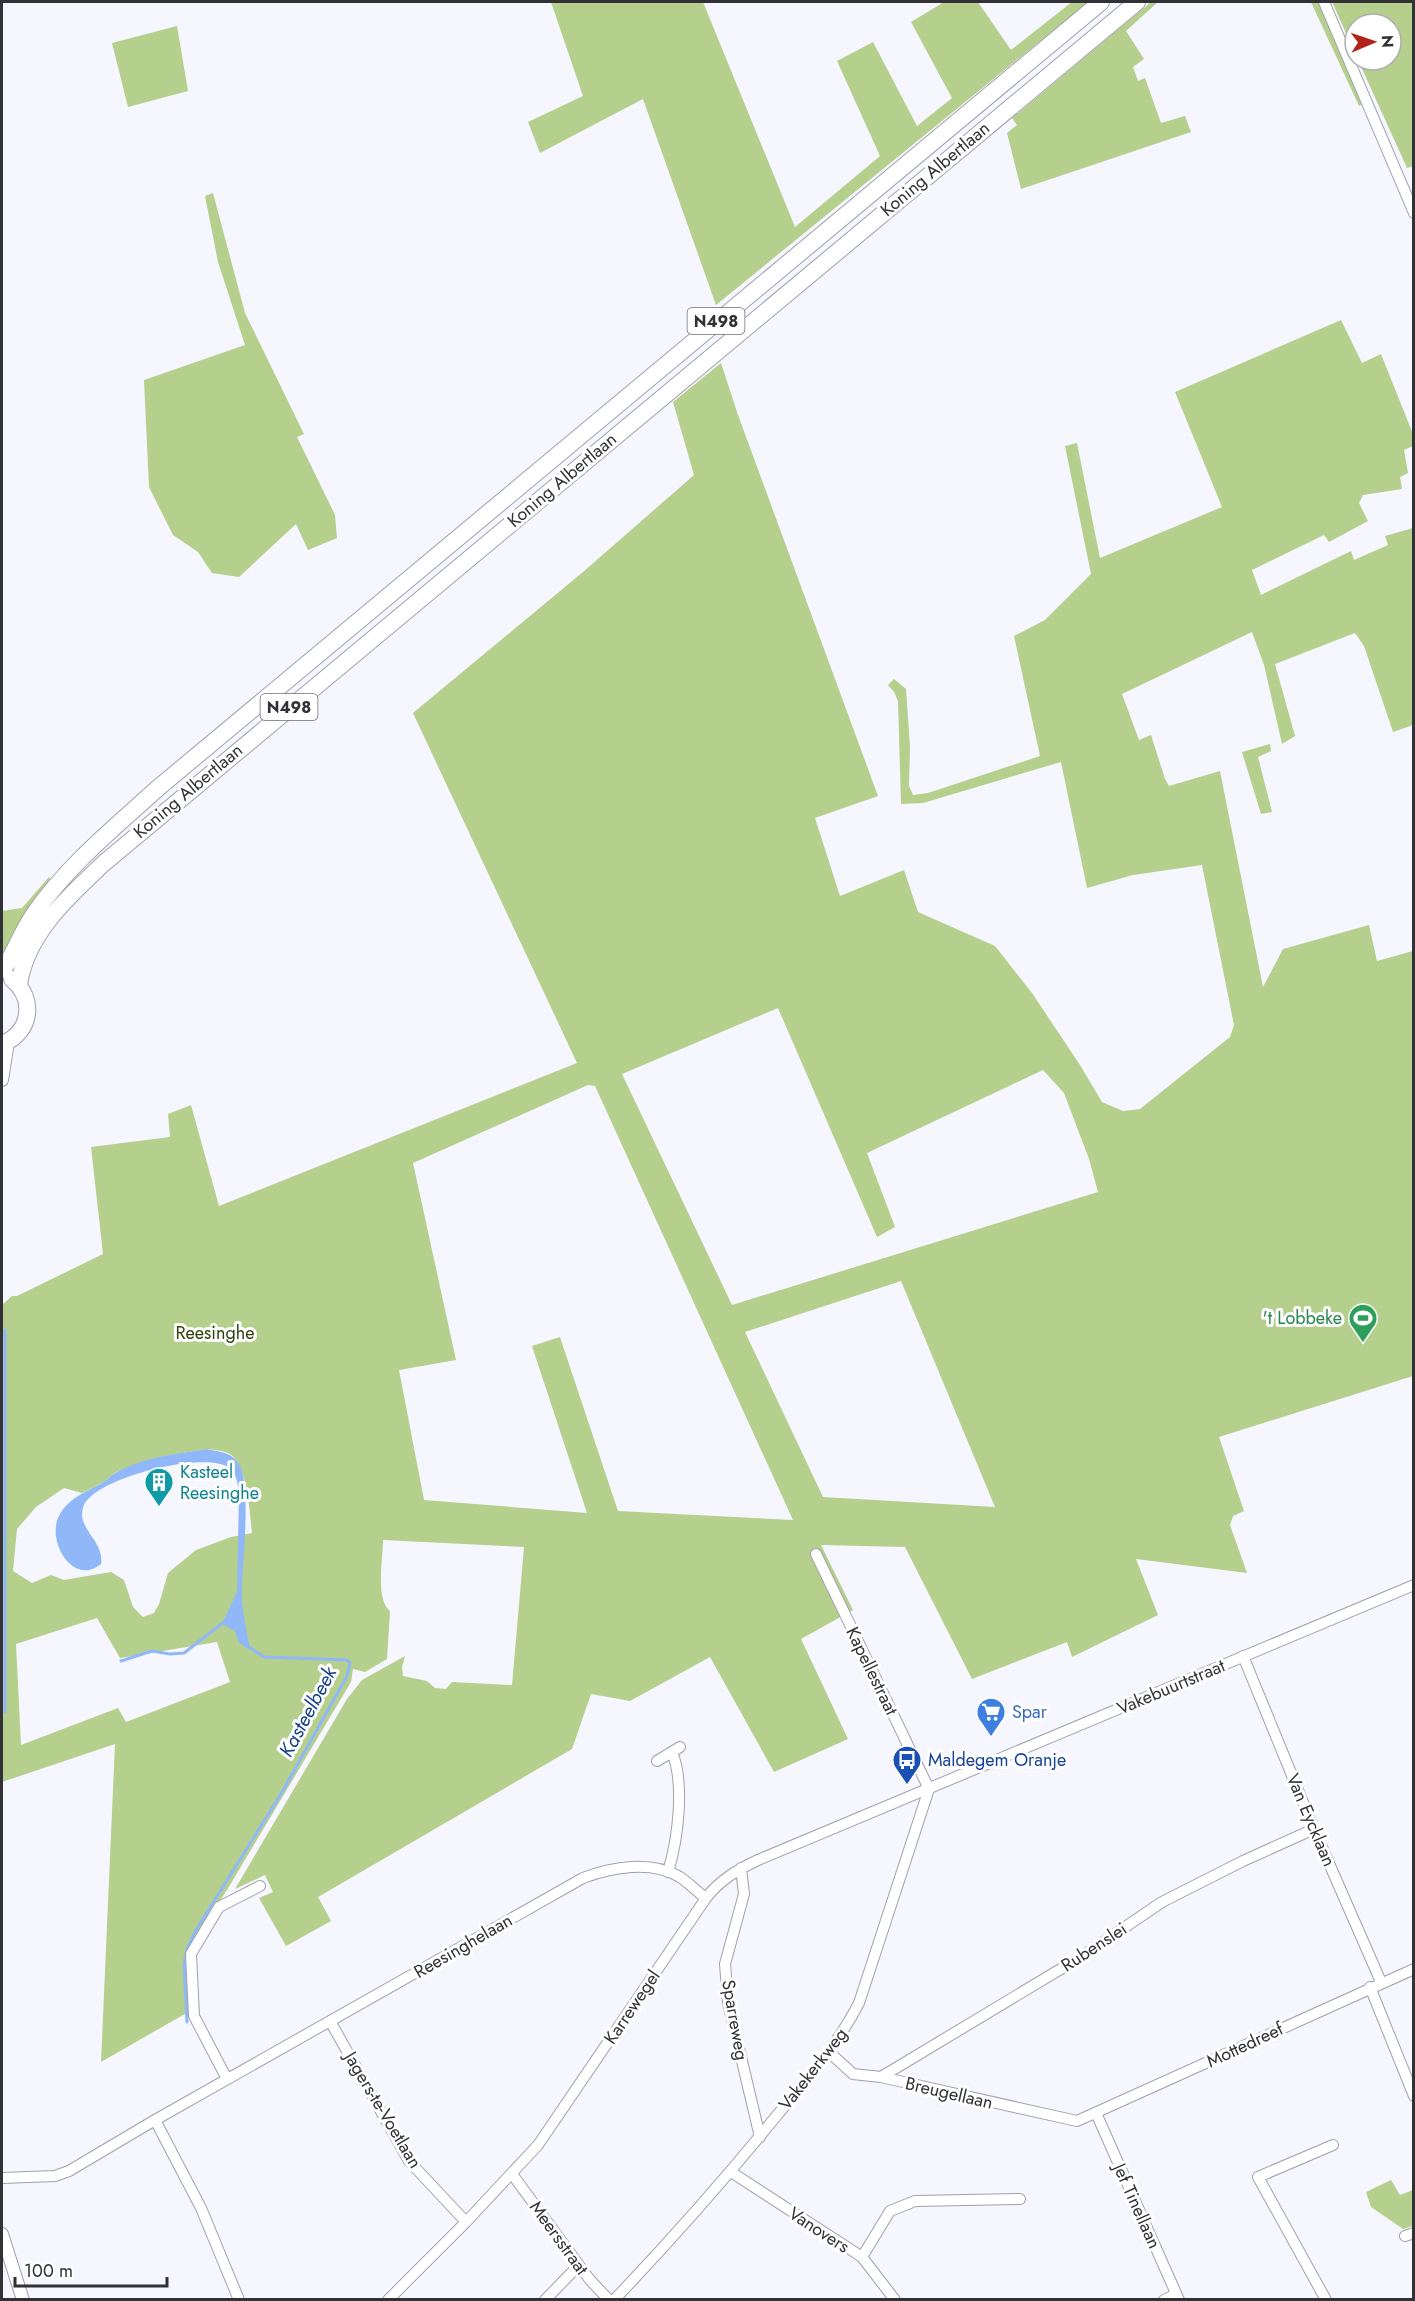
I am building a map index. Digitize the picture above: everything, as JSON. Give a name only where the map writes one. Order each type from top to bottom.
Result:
[{"type":"main road","name":"Koning Albertlaan","points":[[2,972],[29,922],[44,900],[95,845],[158,788],[1101,2]]},
{"type":"main road","name":"Koning Albertlaan","points":[[19,985],[24,966],[46,922],[104,863],[1137,2]]},
{"type":"main road","points":[[2,972],[19,985],[27,1002],[26,1021],[16,1036],[5,1043]]},
{"type":"street","points":[[1324,2],[1413,213]]},
{"type":"street","points":[[2,1080],[5,1043]]},
{"type":"street","name":"Kapellestraat","points":[[816,1554],[929,1789]]},
{"type":"street","name":"Vakebuurtstraat","points":[[929,1789],[1413,1585]]},
{"type":"street","name":"Van Eycklaan","points":[[1243,1656],[1314,1829],[1381,1982]]},
{"type":"street","points":[[657,1761],[676,1750],[680,1780],[673,1856],[668,1872]]},
{"type":"street","name":"Karrewegel","points":[[388,2300],[466,2222],[538,2145],[715,1887],[741,1868],[929,1789]]},
{"type":"street","name":"Vakekerkweg","points":[[614,2300],[731,2172],[846,2028],[859,2003],[929,1789]]},
{"type":"street","name":"Rubenslei","points":[[881,2077],[1084,1955],[1162,1902],[1243,1861],[1314,1829]]},
{"type":"street","name":"Reesinghelaan","points":[[2,2178],[55,2176],[69,2171],[154,2120],[583,1878],[601,1871],[645,1867],[679,1876],[706,1898]]},
{"type":"street","name":"Sparreweg","points":[[741,1868],[744,1894],[725,1964],[727,1992],[760,2137]]},
{"type":"street","points":[[227,2079],[194,2016],[191,1954],[219,1907],[260,1886]]},
{"type":"street","name":"Mottedreef","points":[[1077,2121],[1413,1969]]},
{"type":"street","points":[[1370,1988],[1413,2096]]},
{"type":"street","name":"Jagers-te-Voetlaan","points":[[330,2021],[409,2161],[466,2222]]},
{"type":"street","name":"Breugellaan","points":[[829,2052],[853,2074],[881,2077],[1077,2121]]},
{"type":"street","name":"Jef Tinellaan","points":[[1096,2113],[1177,2297]]},
{"type":"street","points":[[154,2120],[201,2208],[239,2300]]},
{"type":"street","points":[[1326,2300],[1258,2177],[1333,2145]]},
{"type":"street","name":"Vanovers","points":[[731,2172],[862,2257],[895,2300]]},
{"type":"street","name":"Meersstraat","points":[[512,2174],[579,2265],[609,2300]]},
{"type":"street","points":[[862,2257],[890,2211],[915,2201],[1020,2199]]},
{"type":"street","points":[[2,2234],[23,2300]]},
{"type":"street","points":[[544,2300],[579,2265]]},
{"type":"street","points":[[1164,2300],[1177,2297]]},
{"type":"green space","points":[[551,2],[703,2],[795,227],[880,156],[837,61],[873,42],[917,126],[952,98],[911,22],[944,2],[978,2],[1011,50],[1072,2],[1088,2],[716,305],[643,99],[540,153],[528,122],[583,96]]},
{"type":"green space","points":[[1151,2],[1158,2],[1126,31],[1144,59],[1133,67],[1138,81],[1145,78],[1161,123],[1185,116],[1191,132],[1021,189],[1007,133],[1017,125],[1012,118]]},
{"type":"green space","points":[[1311,2],[1319,2],[1343,58],[1343,71]]},
{"type":"green space","points":[[1332,2],[1413,2],[1413,166],[1407,168],[1363,72],[1403,72],[1403,12],[1343,12],[1343,26]]},
{"type":"green space","points":[[177,26],[188,91],[128,107],[112,43]]},
{"type":"green space","points":[[1343,72],[1349,72],[1363,104],[1359,106]]},
{"type":"green space","points":[[213,193],[245,313],[304,434],[297,437],[335,515],[337,538],[308,550],[296,524],[239,577],[212,573],[198,552],[173,535],[149,487],[144,380],[245,345],[218,262],[205,196]]},
{"type":"green space","name":"Reesinghe","points":[[1341,320],[1362,363],[1381,354],[1413,434],[1413,446],[1404,450],[1408,473],[1400,477],[1402,489],[1363,495],[1359,503],[1368,521],[1329,542],[1324,535],[1252,570],[1261,595],[1351,551],[1354,560],[1388,545],[1385,536],[1413,528],[1413,725],[1393,732],[1364,646],[1355,633],[1275,664],[1295,736],[1282,744],[1264,665],[1252,632],[1122,694],[1139,740],[1151,735],[1169,786],[1220,771],[1263,987],[1283,949],[1369,925],[1377,961],[1413,951],[1413,1376],[1219,1437],[1244,1511],[1233,1516],[1230,1525],[1247,1573],[1136,1559],[1158,1615],[1072,1657],[1067,1642],[972,1679],[905,1547],[821,1545],[853,1610],[801,1639],[848,1739],[774,1772],[710,1657],[630,1701],[591,1694],[572,1749],[318,1897],[331,1921],[286,1946],[259,1898],[273,1892],[265,1875],[235,1889],[347,1699],[362,1680],[405,1656],[402,1667],[403,1676],[427,1681],[435,1688],[446,1689],[452,1682],[512,1685],[524,1547],[383,1540],[381,1588],[385,1605],[390,1611],[387,1659],[365,1672],[353,1669],[351,1682],[227,1890],[192,1942],[190,2011],[101,2062],[115,1744],[2,1782],[2,1305],[12,1296],[17,1296],[103,1254],[91,1147],[170,1137],[168,1114],[191,1105],[219,1206],[577,1063],[413,713],[583,572],[694,475],[673,402],[721,363],[878,796],[815,818],[840,896],[904,870],[918,912],[995,946],[1032,993],[1102,1102],[1123,1111],[1140,1109],[1230,1037],[1234,1025],[1202,865],[1133,875],[1087,888],[1061,762],[923,803],[901,804],[898,701],[888,685],[894,679],[906,689],[910,747],[909,786],[913,795],[928,793],[1040,756],[1014,636],[1045,620],[1091,574],[1065,446],[1077,443],[1100,558],[1222,507],[1175,392]],"holes":[[[778,1008],[877,1237],[895,1227],[867,1153],[1043,1070],[1064,1093],[1089,1159],[1098,1192],[732,1305],[622,1074]],[[588,1085],[595,1086],[793,1520],[618,1511],[560,1337],[532,1346],[587,1513],[424,1500],[399,1370],[456,1360],[413,1163]],[[901,1281],[995,1507],[823,1497],[745,1332]],[[207,1449],[230,1454],[236,1459],[244,1478],[252,1533],[231,1537],[196,1550],[168,1573],[154,1613],[143,1617],[133,1607],[124,1580],[111,1572],[64,1580],[51,1575],[32,1583],[13,1571],[17,1529],[36,1507],[64,1488],[82,1493],[104,1482],[116,1472],[165,1456]],[[97,1618],[120,1658],[217,1642],[230,1682],[126,1722],[118,1708],[21,1745],[16,1644]]]},
{"type":"green space","points":[[1270,744],[1271,751],[1258,757],[1272,812],[1261,814],[1242,752]]},
{"type":"green space","points":[[49,877],[53,883],[2,963],[2,911],[22,908]]},
{"type":"green space","points":[[1391,2180],[1400,2195],[1413,2190],[1413,2226],[1403,2229],[1371,2207],[1366,2192]]},
{"type":"water","points":[[207,1449],[233,1457],[239,1464],[243,1475],[246,1506],[242,1598],[250,1650],[239,1643],[235,1631],[222,1624],[237,1592],[239,1494],[236,1477],[230,1468],[217,1463],[177,1464],[130,1476],[93,1495],[84,1505],[82,1513],[83,1521],[99,1548],[101,1556],[101,1564],[91,1570],[81,1570],[72,1566],[59,1548],[56,1537],[59,1516],[67,1505],[115,1473],[149,1459]]},
{"type":"waterway","name":"Kasteelbeek","points":[[5,1330],[5,1712]]},
{"type":"waterway","name":"Kasteelbeek","points":[[121,1661],[152,1651],[170,1654],[184,1653],[224,1622]]},
{"type":"waterway","name":"Kasteelbeek","points":[[187,2022],[184,1965],[187,1949],[196,1930],[281,1794],[347,1676],[350,1663],[347,1660],[264,1657],[249,1647]]},
{"type":"place","name":"'t Lobbeke","points":[[1363,1344]]},
{"type":"place","name":"Kasteel Reesinghe","points":[[159,1508]]},
{"type":"place","name":"Spar","points":[[991,1738]]},
{"type":"place","name":"Maldegem Oranje","points":[[907,1786]]}]
